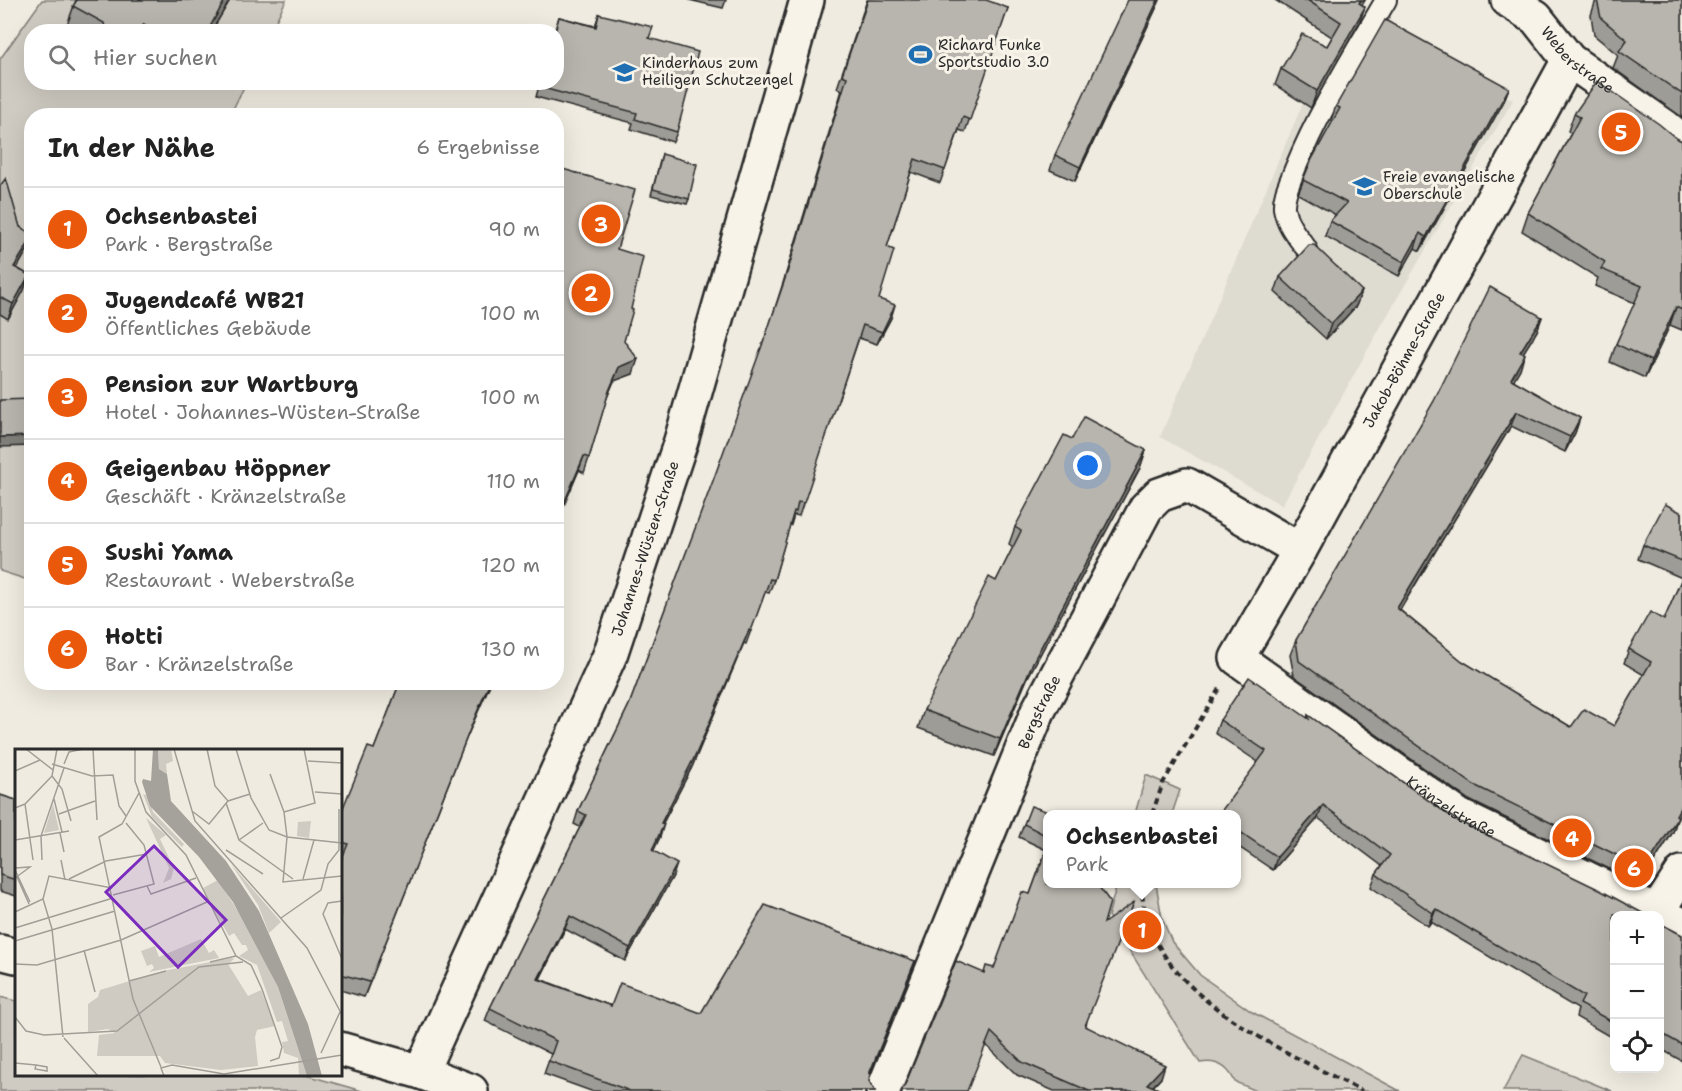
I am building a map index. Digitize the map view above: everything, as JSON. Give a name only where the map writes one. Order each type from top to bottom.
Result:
[{"type":"street","name":"Johannes-Wüsten-Straße","points":[[421,1072],[610,656],[681,441],[807,0]]},
{"type":"street","name":"Weberstraße","points":[[1508,0],[1540,9],[1569,60],[1676,126]]},
{"type":"street","name":"Jakob-Böhme-Straße","points":[[1237,658],[1300,550],[1569,60]]},
{"type":"street","name":"Bergstraße","points":[[883,1091],[1038,711],[1146,508],[1159,495],[1187,485],[1300,550]]},
{"type":"street","name":"Kränzelstraße","points":[[1237,658],[1459,816],[1669,919]]},
{"type":"street","points":[[1669,919],[1682,873]]},
{"type":"street","points":[[0,952],[15,956]]},
{"type":"street","points":[[342,1050],[421,1072],[471,1091]]},
{"type":"lane","points":[[1306,248],[1288,225],[1284,207],[1286,193],[1336,85],[1386,0]]},
{"type":"path","points":[[1153,810],[1163,783],[1237,658]]},
{"type":"path","points":[[1142,888],[1143,909],[1151,934],[1161,953],[1201,995],[1257,1037],[1362,1091]]},
{"type":"shaded area","points":[[42,0],[286,0],[274,24],[25,24]]},
{"type":"shaded area","name":"Freie evangelische Oberschule","points":[[1355,17],[1513,100],[1381,326],[1282,505],[1160,437],[1303,103]]},
{"type":"shaded area","points":[[24,25],[24,90],[242,90],[234,108],[24,108],[24,579],[0,571],[0,59]]},
{"type":"shaded area","points":[[1146,775],[1180,790],[1173,810],[1136,810]]},
{"type":"shaded area","points":[[1116,888],[1157,888],[1162,918],[1172,942],[1200,975],[1252,1012],[1400,1091],[1257,1091],[1235,1082],[1221,1065],[1211,1062],[1200,1063],[1108,916]]},
{"type":"shaded area","points":[[0,997],[15,1001],[15,1076],[310,1076],[362,1091],[0,1091]]},
{"type":"shaded area","points":[[1523,1055],[1612,1091],[1503,1091]]},
{"type":"building","points":[[77,0],[225,0],[212,24],[104,24],[73,6]]},
{"type":"building","points":[[868,0],[986,0],[1008,8],[970,120],[963,117],[945,170],[915,159],[887,247],[894,250],[879,299],[895,305],[882,332],[863,325],[804,503],[798,502],[796,512],[794,511],[774,580],[770,579],[751,631],[749,630],[696,754],[661,823],[664,824],[652,850],[677,864],[630,948],[570,916],[538,979],[611,1006],[620,983],[701,1013],[765,905],[915,961],[870,1072],[869,1081],[875,1091],[630,1091],[549,1061],[556,1041],[490,1008],[586,815],[578,811],[629,705],[714,478],[788,270],[847,77],[842,75]]},
{"type":"building","points":[[1128,0],[1158,0],[1080,167],[1055,155]]},
{"type":"building","points":[[1307,0],[1361,0],[1359,3],[1365,7],[1317,91],[1281,69],[1302,34],[1327,46],[1341,22]]},
{"type":"building","points":[[1597,0],[1682,0],[1682,94],[1619,51],[1627,40],[1601,18]]},
{"type":"building","name":"Kinderhaus zum Heiligen Schutzengel","points":[[599,14],[653,27],[649,38],[698,52],[677,132],[635,119],[637,113],[550,90],[564,90],[564,24],[557,24],[559,17],[596,27]]},
{"type":"building","points":[[1385,20],[1509,88],[1426,237],[1420,233],[1404,262],[1330,221],[1347,203],[1303,180],[1340,108],[1336,106]]},
{"type":"building","points":[[1597,81],[1682,141],[1682,310],[1676,307],[1651,361],[1616,344],[1642,286],[1601,269],[1605,262],[1528,213],[1580,117],[1574,114]]},
{"type":"building","points":[[662,154],[697,164],[689,199],[653,189]]},
{"type":"building","points":[[564,169],[635,190],[617,249],[643,257],[631,309],[633,310],[624,341],[638,359],[619,367],[609,391],[589,458],[584,456],[564,503]]},
{"type":"building","points":[[6,178],[20,227],[24,229],[24,251],[14,267],[24,272],[24,284],[13,304],[0,297],[0,186]]},
{"type":"building","points":[[1309,245],[1314,245],[1362,291],[1331,324],[1280,277]]},
{"type":"building","points":[[1490,287],[1542,317],[1520,352],[1525,354],[1511,379],[1580,418],[1570,437],[1516,412],[1397,608],[1462,661],[1571,727],[1584,709],[1614,726],[1651,662],[1629,649],[1650,612],[1664,620],[1682,578],[1682,804],[1676,815],[1678,817],[1645,869],[1474,785],[1299,661],[1296,640],[1434,401]]},
{"type":"building","points":[[24,399],[24,436],[0,437],[0,400]]},
{"type":"building","points":[[1084,417],[1146,450],[1033,662],[1000,739],[924,710],[989,577],[996,581],[1021,531],[1015,527],[1064,435],[1072,439]]},
{"type":"building","points":[[1665,504],[1682,513],[1682,561],[1643,545]]},
{"type":"building","points":[[1249,677],[1309,719],[1308,715],[1456,820],[1639,911],[1610,911],[1610,1021],[1580,1004],[1584,996],[1436,909],[1433,913],[1376,874],[1390,855],[1323,805],[1277,857],[1241,832],[1241,810],[1222,810],[1266,751],[1220,720]]},
{"type":"building","points":[[397,690],[487,690],[370,982],[342,975],[342,858],[348,844],[342,842],[342,810],[368,747],[374,749]]},
{"type":"building","points":[[0,795],[15,800],[15,880],[0,875]]},
{"type":"building","points":[[1031,806],[1043,810],[1043,834],[1024,824]]},
{"type":"building","points":[[1043,859],[1043,888],[1100,888],[1110,902],[1104,923],[1134,902],[1085,1026],[1165,1065],[1147,1084],[1163,1091],[1089,1091],[1022,1062],[991,1032],[967,1091],[901,1091],[956,961],[984,973],[986,966],[994,968],[1022,892],[1030,894]]},
{"type":"building","points":[[1664,926],[1682,935],[1682,1045],[1664,1035]]},
{"type":"place","name":"Richard Funke Sportstudio 3.0","points":[[920,54]]},
{"type":"place","name":"Kinderhaus zum Heiligen Schutzengel","points":[[624,72]]},
{"type":"place","name":"Sushi Yama","points":[[1621,132]]},
{"type":"place","name":"Freie evangelische Oberschule","points":[[1365,186]]},
{"type":"place","name":"Pension zur Wartburg","points":[[601,224]]},
{"type":"place","name":"Jugendcafé WB21","points":[[591,293]]},
{"type":"place","name":"Geigenbau Höppner","points":[[1572,838]]},
{"type":"place","name":"Hotti","points":[[1634,868]]},
{"type":"place","name":"Ochsenbastei","points":[[1142,930]]}]
